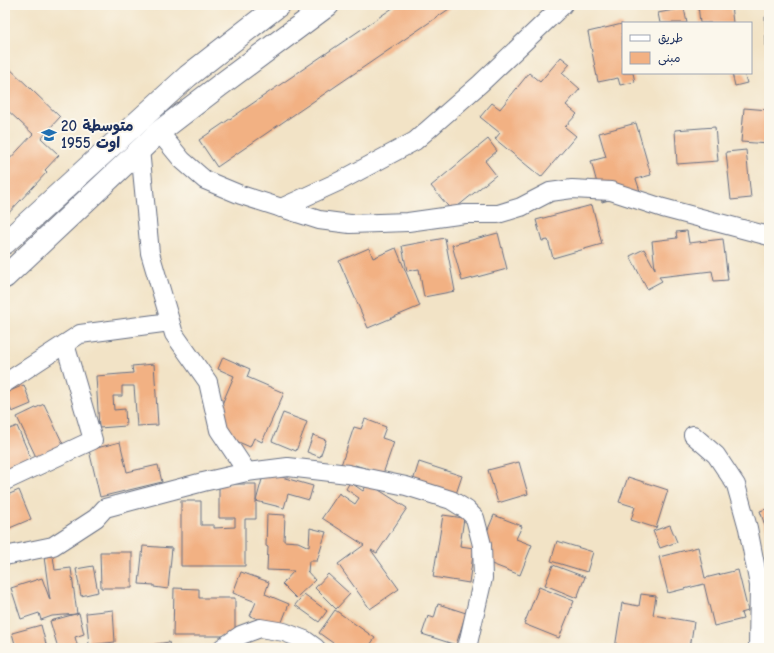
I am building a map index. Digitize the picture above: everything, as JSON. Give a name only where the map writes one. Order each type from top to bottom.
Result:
[{"type":"main road","points":[[5,242],[188,76],[279,5]]},
{"type":"main road","points":[[5,277],[159,132],[328,5]]},
{"type":"street","points":[[281,208],[340,181],[415,141],[480,84],[563,5]]},
{"type":"street","points":[[159,132],[182,160],[204,180],[241,195],[319,220],[350,224],[408,222],[465,214],[498,214],[521,207],[550,192],[572,189],[611,192],[663,208],[769,236]]},
{"type":"street","points":[[140,149],[150,253],[170,322],[174,334],[208,382],[219,430],[247,472]]},
{"type":"street","points":[[5,383],[80,334],[170,322]]},
{"type":"street","points":[[5,482],[93,440],[65,344]]},
{"type":"street","points":[[693,435],[716,456],[736,486],[748,528],[759,585],[758,648]]},
{"type":"street","points":[[5,556],[53,546],[96,518],[106,508],[203,482],[247,472],[288,467],[348,474],[413,488],[451,500],[467,510],[475,518],[482,545],[483,578],[467,648]]},
{"type":"street","points":[[222,648],[241,635],[260,628],[284,632],[305,640],[316,648]]},
{"type":"building","points":[[397,5],[446,5],[449,9],[217,167],[199,140]]},
{"type":"building","points":[[698,5],[731,5],[733,22],[700,22]]},
{"type":"building","points":[[684,8],[687,22],[660,22],[658,13]]},
{"type":"building","points":[[769,16],[769,54],[766,54],[765,17]]},
{"type":"building","points":[[622,24],[622,74],[633,74],[635,82],[620,85],[618,78],[598,82],[588,32]]},
{"type":"building","points":[[561,57],[570,64],[562,73],[580,89],[566,105],[577,114],[565,127],[576,136],[541,177],[495,139],[500,133],[480,117],[492,103],[500,109],[529,73],[540,82]]},
{"type":"building","points":[[5,64],[60,117],[41,138],[59,155],[45,170],[47,172],[5,217],[5,164],[33,134],[5,108]]},
{"type":"building","points":[[732,74],[744,74],[747,83],[735,86]]},
{"type":"building","points":[[744,108],[769,110],[769,144],[741,142]]},
{"type":"building","points":[[636,123],[651,175],[636,179],[640,191],[602,202],[591,161],[606,157],[599,133]]},
{"type":"building","points":[[715,127],[718,161],[677,164],[675,130]]},
{"type":"building","points":[[488,139],[497,151],[485,161],[496,175],[452,211],[431,186]]},
{"type":"building","points":[[746,150],[751,198],[731,200],[726,152]]},
{"type":"building","points":[[592,205],[602,244],[553,258],[548,240],[542,241],[536,220]]},
{"type":"building","points":[[687,231],[689,243],[723,239],[728,280],[714,281],[712,271],[659,277],[662,281],[647,289],[630,256],[644,249],[655,269],[652,241],[677,238],[676,232]]},
{"type":"building","points":[[498,233],[507,269],[462,281],[452,245]]},
{"type":"building","points":[[445,238],[455,291],[424,297],[419,269],[407,271],[402,246]]},
{"type":"building","points":[[369,248],[373,258],[396,248],[420,306],[368,328],[339,261]]},
{"type":"building","points":[[223,357],[250,369],[247,377],[284,393],[262,442],[254,438],[250,447],[211,430],[234,376],[218,369]]},
{"type":"building","points":[[154,364],[158,425],[137,426],[134,386],[122,386],[122,396],[113,396],[114,410],[125,409],[126,426],[99,428],[96,376],[133,373],[132,366]]},
{"type":"building","points":[[24,385],[31,404],[12,412],[5,393]]},
{"type":"building","points":[[44,404],[64,446],[37,459],[17,417]]},
{"type":"building","points":[[283,413],[307,422],[296,451],[272,441]]},
{"type":"building","points":[[365,419],[386,427],[382,438],[394,442],[383,474],[355,465],[352,473],[340,468],[354,427],[361,429]]},
{"type":"building","points":[[17,426],[32,461],[5,473],[5,431]]},
{"type":"building","points":[[313,435],[326,440],[320,457],[307,452]]},
{"type":"building","points":[[120,442],[127,472],[158,465],[162,482],[100,497],[89,450]]},
{"type":"building","points":[[419,462],[462,476],[456,494],[413,481]]},
{"type":"building","points":[[519,462],[528,494],[498,503],[488,470]]},
{"type":"building","points":[[264,472],[313,486],[309,500],[288,494],[284,508],[256,501]]},
{"type":"building","points":[[628,477],[668,490],[656,528],[631,520],[635,507],[619,502]]},
{"type":"building","points":[[350,482],[363,491],[368,483],[407,508],[377,553],[371,550],[399,589],[370,609],[338,564],[364,545],[322,518],[339,493],[355,504],[359,498],[346,489]]},
{"type":"building","points":[[219,484],[256,484],[256,519],[245,519],[245,566],[181,566],[181,501],[201,501],[201,525],[214,525],[214,528],[235,527],[235,518],[219,518]]},
{"type":"building","points":[[19,490],[31,519],[5,530],[5,496]]},
{"type":"building","points":[[769,508],[769,537],[760,511]]},
{"type":"building","points":[[267,514],[285,515],[284,541],[298,542],[309,547],[310,528],[326,532],[317,561],[309,561],[308,572],[307,571],[315,580],[296,598],[282,584],[294,571],[267,570]]},
{"type":"building","points":[[443,515],[464,518],[460,546],[474,548],[469,583],[433,577]]},
{"type":"building","points":[[494,515],[522,526],[516,539],[532,545],[520,575],[476,558]]},
{"type":"building","points":[[670,525],[677,542],[660,548],[653,531]]},
{"type":"building","points":[[557,541],[593,552],[587,572],[551,561]]},
{"type":"building","points":[[143,546],[172,548],[168,589],[154,587],[154,585],[139,584]]},
{"type":"building","points":[[698,547],[705,578],[738,570],[748,611],[741,613],[743,619],[714,626],[704,584],[668,593],[659,557]]},
{"type":"building","points":[[100,552],[132,552],[132,588],[101,588]]},
{"type":"building","points":[[53,556],[55,570],[71,568],[77,614],[52,616],[41,620],[39,613],[21,619],[11,588],[42,578],[50,600],[44,557]]},
{"type":"building","points":[[553,565],[585,577],[577,598],[545,585]]},
{"type":"building","points":[[93,566],[98,592],[81,596],[76,569]]},
{"type":"building","points":[[241,572],[269,582],[265,594],[289,604],[280,627],[250,616],[256,602],[233,593]]},
{"type":"building","points":[[328,574],[350,594],[336,609],[315,588]]},
{"type":"building","points":[[539,587],[574,601],[559,638],[524,624]]},
{"type":"building","points":[[174,588],[199,589],[199,598],[235,598],[235,636],[173,636]]},
{"type":"building","points":[[304,594],[327,611],[319,622],[295,605]]},
{"type":"building","points":[[641,594],[656,596],[653,615],[694,622],[690,648],[615,648],[622,603],[639,606]]},
{"type":"building","points":[[438,604],[466,613],[456,645],[422,634],[428,616],[434,618]]},
{"type":"building","points":[[113,610],[115,642],[89,645],[86,613]]},
{"type":"building","points":[[335,610],[375,638],[368,648],[340,648],[319,633]]},
{"type":"building","points":[[79,613],[84,634],[75,637],[78,648],[58,648],[50,621]]},
{"type":"building","points":[[41,625],[47,648],[16,648],[12,633]]},
{"type":"building","points":[[169,642],[170,648],[138,648],[138,647]]},
{"type":"place","name":"متوسطة 20 اوت 1955","points":[[49,135]]}]
